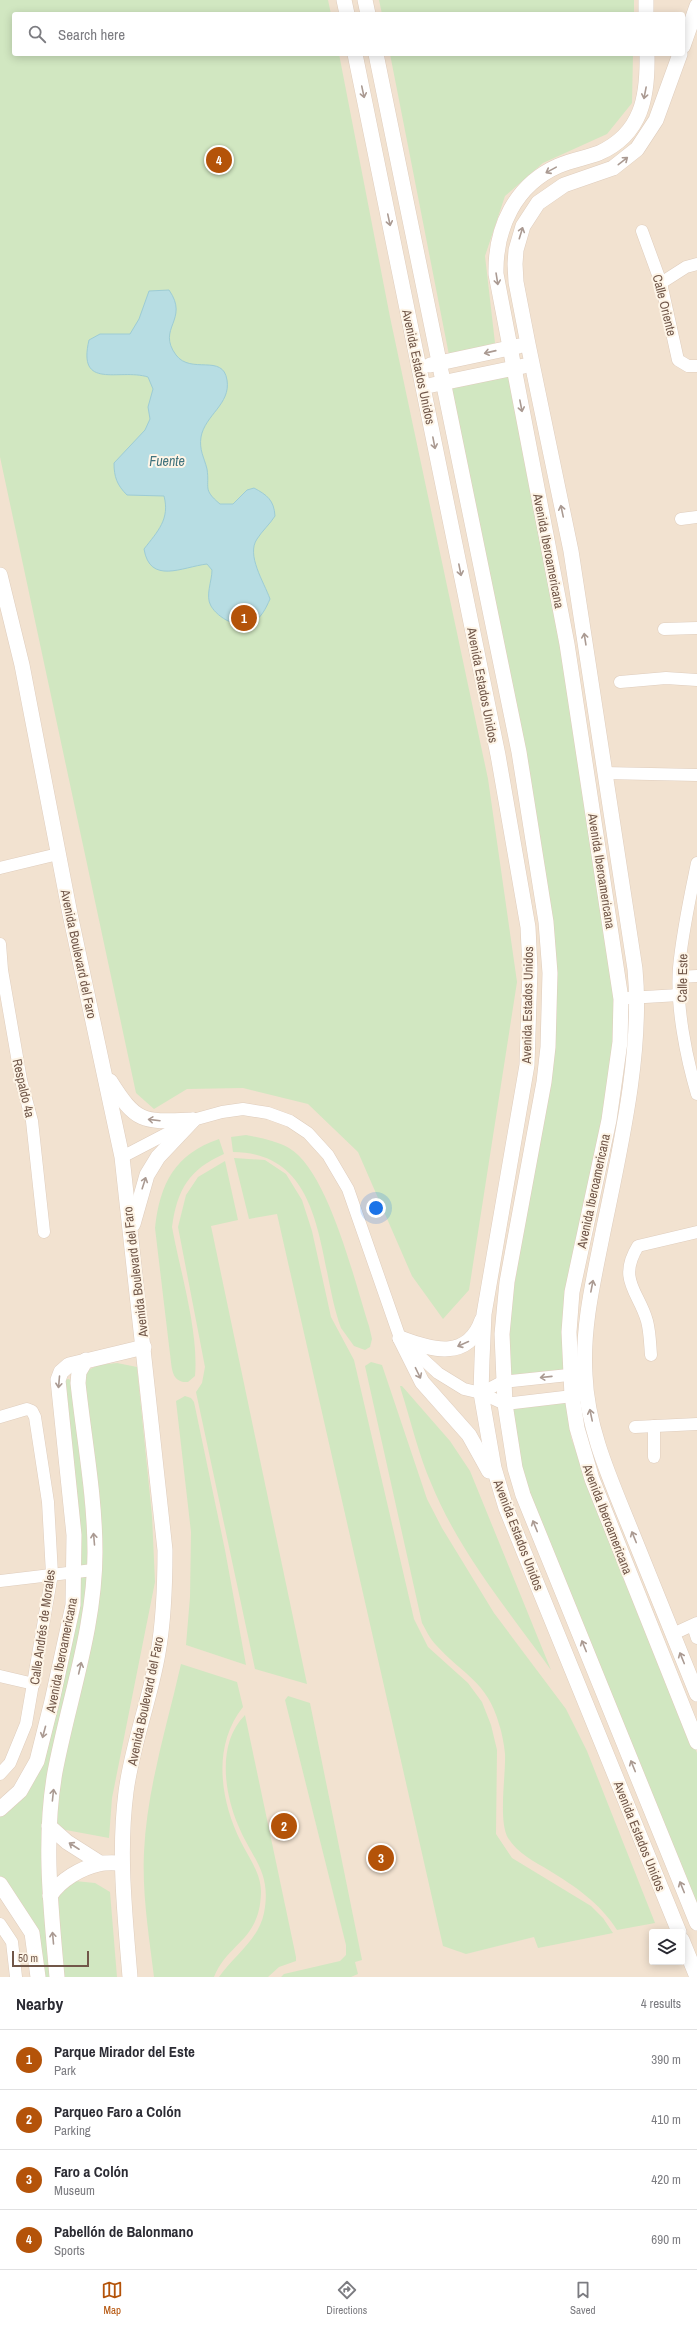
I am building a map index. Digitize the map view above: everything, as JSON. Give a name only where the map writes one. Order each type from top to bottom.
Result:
[{"type":"street","points":[[344,0],[347,12]]},
{"type":"street","points":[[365,0],[368,12]]},
{"type":"street","points":[[646,0],[646,12]]},
{"type":"street","points":[[685,40],[696,10]]},
{"type":"street","name":"Avenida Estados Unidos","points":[[355,56],[498,755],[528,927],[530,969],[527,1064],[484,1314],[481,1393],[494,1468],[506,1508],[678,1929]]},
{"type":"street","name":"Avenida Estados Unidos","points":[[376,56],[438,364],[519,752],[546,922],[550,973],[548,1039],[544,1082],[507,1282],[502,1334],[502,1382],[515,1468],[523,1495],[697,1923]]},
{"type":"street","name":"Avenida Iberoamericana","points":[[647,56],[645,96],[637,119],[628,131],[607,149],[558,166],[531,183],[520,196],[504,223],[498,242],[496,274],[568,652],[621,998],[620,1042],[609,1120],[572,1292],[569,1332],[578,1374],[579,1395],[576,1428],[592,1479],[697,1742]]},
{"type":"street","name":"Avenida Iberoamericana","points":[[578,1374],[591,1292],[631,1079],[638,998],[635,969],[571,551],[516,282],[516,250],[523,226],[538,203],[564,184],[613,168],[637,149],[656,120],[679,56]]},
{"type":"street","name":"Calle Oriente","points":[[642,231],[661,283],[678,360],[688,366],[697,366]]},
{"type":"street","points":[[661,283],[686,267],[697,264]]},
{"type":"street","points":[[419,368],[528,344]]},
{"type":"street","points":[[423,387],[532,364]]},
{"type":"street","points":[[681,519],[697,517]]},
{"type":"street","name":"Avenida Boulevard del Faro","points":[[0,575],[22,665],[58,854],[106,1073],[122,1157],[144,1347],[165,1550],[165,1589],[158,1654],[133,1752],[126,1792],[122,1829],[122,1863],[130,1977]]},
{"type":"street","points":[[664,629],[697,628]]},
{"type":"street","points":[[620,682],[666,678],[697,680]]},
{"type":"street","points":[[498,755],[519,752]]},
{"type":"street","points":[[604,773],[697,775]]},
{"type":"street","points":[[0,868],[58,854]]},
{"type":"street","name":"Calle Este","points":[[697,863],[692,913],[679,977],[679,995],[697,1094]]},
{"type":"street","name":"Respaldo 4a","points":[[0,944],[2,970],[21,1080],[32,1121],[44,1232]]},
{"type":"street","points":[[679,977],[697,976]]},
{"type":"street","points":[[621,998],[679,995]]},
{"type":"street","points":[[106,1073],[127,1107],[138,1116],[152,1120],[193,1120],[243,1109],[268,1113],[290,1121],[308,1133],[328,1155],[348,1189],[400,1338],[422,1382],[469,1435],[480,1451],[506,1508]]},
{"type":"street","points":[[122,1157],[193,1120]]},
{"type":"street","points":[[131,1234],[147,1175],[158,1157],[193,1120]]},
{"type":"street","points":[[651,1355],[648,1322],[634,1295],[630,1283],[629,1267],[635,1250],[638,1246],[697,1232]]},
{"type":"street","points":[[400,1338],[427,1348],[446,1349],[466,1344],[474,1336],[484,1314]]},
{"type":"street","points":[[400,1338],[438,1373],[464,1389],[481,1393],[505,1404],[579,1395]]},
{"type":"street","name":"Avenida Iberoamericana","points":[[0,1809],[20,1791],[37,1761],[52,1701],[72,1605],[75,1572],[74,1535],[58,1380],[61,1372],[69,1365],[144,1347]]},
{"type":"street","name":"Avenida Iberoamericana","points":[[57,1977],[50,1896],[49,1826],[55,1773],[88,1636],[95,1552],[78,1384],[79,1372],[86,1360]]},
{"type":"street","points":[[481,1393],[502,1382],[578,1374]]},
{"type":"street","name":"Avenida Iberoamericana","points":[[579,1395],[595,1433],[610,1478],[697,1694]]},
{"type":"street","name":"Calle Andrés de Morales","points":[[0,1417],[27,1409],[36,1416],[48,1502],[52,1574],[26,1724],[10,1763],[0,1774]]},
{"type":"street","points":[[635,1427],[697,1424]]},
{"type":"street","points":[[654,1426],[654,1457]]},
{"type":"street","points":[[0,1581],[94,1570]]},
{"type":"street","points":[[673,1634],[695,1625],[697,1638]]},
{"type":"street","points":[[0,1676],[34,1684]]},
{"type":"street","points":[[49,1826],[67,1842],[100,1863]]},
{"type":"street","points":[[50,1896],[56,1886],[66,1879],[100,1863],[122,1863]]},
{"type":"street","points":[[0,1884],[32,1932],[38,1977]]},
{"type":"street","points":[[0,1924],[16,1977]]},
{"type":"street","points":[[685,1947],[697,1977]]},
{"type":"shaded area","points":[[0,0],[697,0],[697,1977],[0,1977]]},
{"type":"green space","points":[[0,0],[328,0],[331,12],[12,12],[12,56],[339,56],[390,317],[488,779],[517,982],[469,1290],[443,1319],[412,1276],[358,1152],[308,1104],[243,1088],[187,1089],[154,1109],[136,1093],[0,457]]},
{"type":"green space","points":[[379,0],[634,0],[634,12],[382,12]]},
{"type":"green space","points":[[390,56],[633,56],[632,103],[607,134],[543,163],[505,196],[485,256],[495,343],[449,355]]},
{"type":"green space","points":[[508,375],[571,696],[612,972],[615,1033],[604,1114],[573,1255],[562,1339],[566,1370],[510,1375],[507,1329],[539,1140],[554,970],[448,387]]},
{"type":"green space","points":[[246,1135],[274,1142],[289,1148],[303,1160],[316,1179],[328,1203],[338,1229],[369,1326],[372,1339],[370,1347],[365,1350],[354,1346],[341,1328],[333,1302],[314,1216],[303,1191],[287,1171],[264,1157],[233,1152],[231,1137]]},
{"type":"green space","points":[[219,1139],[224,1154],[202,1167],[193,1174],[187,1182],[177,1202],[172,1227],[192,1321],[194,1340],[195,1376],[188,1382],[182,1382],[173,1374],[171,1364],[155,1228],[157,1212],[161,1197],[172,1172],[191,1153],[204,1145]]},
{"type":"green space","points":[[234,1158],[265,1160],[286,1174],[302,1200],[312,1231],[331,1317],[354,1360],[414,1619],[428,1647],[468,1683],[482,1702],[491,1725],[497,1750],[496,1834],[512,1858],[591,1906],[603,1918],[613,1933],[538,1948],[534,1937],[466,1954],[443,1946],[277,1214],[249,1219]]},
{"type":"green space","points":[[225,1161],[238,1220],[211,1226],[307,1684],[255,1669],[196,1392],[202,1383],[205,1367],[178,1227],[186,1195],[198,1177]]},
{"type":"green space","points":[[371,1362],[382,1365],[427,1499],[442,1528],[494,1613],[566,1709],[587,1751],[655,1923],[617,1930],[603,1912],[587,1896],[527,1857],[512,1844],[508,1838],[503,1821],[505,1754],[501,1731],[494,1709],[481,1688],[434,1643],[422,1623],[365,1366]]},
{"type":"green space","points":[[117,1363],[137,1367],[152,1516],[155,1582],[112,1798],[109,1838],[55,1828],[61,1769],[92,1635],[83,1386],[85,1372],[98,1365]]},
{"type":"green space","points":[[68,1379],[74,1381],[91,1573],[53,1774],[55,1977],[40,1977],[39,1958],[0,1880],[0,1812],[23,1791],[75,1605],[62,1382]]},
{"type":"green space","points":[[400,1386],[402,1386],[450,1441],[470,1471],[551,1670],[485,1580],[442,1508],[422,1460],[401,1390]]},
{"type":"green space","points":[[185,1396],[191,1398],[194,1402],[225,1550],[246,1665],[186,1645],[190,1597],[191,1532],[176,1401]]},
{"type":"green space","points":[[567,1402],[571,1438],[697,1753],[697,1909],[521,1477],[511,1408]]},
{"type":"green space","points":[[181,1664],[237,1682],[243,1707],[233,1722],[227,1739],[223,1756],[222,1773],[228,1809],[241,1842],[259,1878],[261,1892],[259,1908],[255,1921],[242,1940],[220,1965],[214,1977],[154,1977],[146,1915],[144,1852],[149,1804],[158,1757]]},
{"type":"green space","points":[[288,1696],[310,1703],[362,1960],[355,1962],[358,1974],[351,1977],[281,1977],[284,1974],[340,1961],[346,1955],[346,1945],[285,1700]]},
{"type":"green space","points":[[245,1715],[296,1961],[279,1967],[268,1977],[219,1977],[252,1939],[257,1931],[264,1913],[266,1899],[263,1876],[238,1825],[229,1798],[227,1783],[227,1753],[230,1739],[236,1726]]},
{"type":"green space","points":[[75,1881],[95,1883],[110,1892],[117,1977],[61,1977],[55,1905],[60,1893]]},
{"type":"water","name":"Fuente","points":[[169,290],[175,300],[176,309],[169,338],[176,355],[182,361],[190,364],[213,365],[224,372],[227,380],[227,388],[222,403],[207,422],[201,437],[202,453],[208,475],[209,491],[214,499],[220,504],[233,504],[247,490],[254,488],[263,493],[269,499],[274,510],[275,516],[254,545],[257,569],[270,599],[260,616],[251,623],[240,625],[229,621],[218,615],[211,606],[209,602],[209,593],[212,570],[207,564],[168,571],[153,567],[147,560],[144,549],[162,524],[165,511],[164,496],[127,495],[121,488],[115,472],[114,463],[145,430],[150,419],[148,407],[153,389],[148,377],[137,375],[113,375],[95,372],[89,366],[87,356],[89,340],[100,334],[130,334],[139,319],[149,291]]},
{"type":"place","name":"Pabellón de Balonmano","points":[[219,160]]},
{"type":"place","name":"Parque Mirador del Este","points":[[244,618]]},
{"type":"place","name":"Parqueo Faro a Colón","points":[[284,1826]]},
{"type":"place","name":"Faro a Colón","points":[[381,1858]]}]
